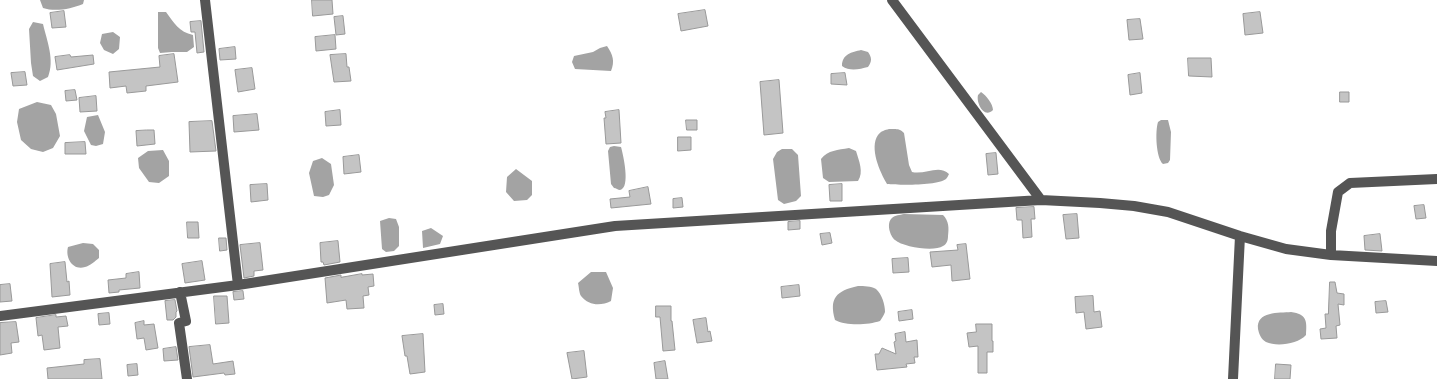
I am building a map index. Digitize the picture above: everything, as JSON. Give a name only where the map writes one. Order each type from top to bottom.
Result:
[{"type":"street","points":[[205,0],[238,285]]},
{"type":"street","points":[[892,0],[1041,200]]},
{"type":"street","points":[[1331,255],[1331,231],[1338,192],[1350,183],[1437,179]]},
{"type":"street","points":[[0,316],[238,285],[615,226],[1041,200],[1134,206],[1168,212],[1240,236],[1286,249],[1331,255],[1437,261]]},
{"type":"street","points":[[1233,379],[1240,236]]},
{"type":"street","points":[[180,292],[186,321],[179,323],[187,379]]},
{"type":"shaded area","points":[[40,0],[84,0],[83,4],[78,6],[58,10],[43,8]]},
{"type":"shaded area","points":[[158,12],[166,12],[180,29],[193,35],[194,47],[187,52],[160,53],[158,48]]},
{"type":"shaded area","points":[[33,22],[43,24],[51,57],[48,77],[40,81],[33,76],[31,63],[29,29]]},
{"type":"shaded area","points":[[113,32],[120,37],[119,49],[113,54],[104,50],[100,43],[102,34]]},
{"type":"shaded area","points":[[607,46],[613,58],[611,71],[575,69],[572,62],[574,56],[593,52]]},
{"type":"shaded area","points":[[861,50],[868,52],[870,56],[871,61],[868,67],[848,69],[842,66],[842,62],[848,54]]},
{"type":"shaded area","points":[[981,92],[987,97],[992,105],[993,110],[990,112],[987,113],[979,106],[978,95]]},
{"type":"shaded area","points":[[37,102],[51,105],[56,114],[60,136],[53,148],[43,152],[31,149],[21,140],[17,122],[19,109]]},
{"type":"shaded area","points":[[98,115],[105,132],[103,144],[96,146],[91,145],[84,131],[87,117]]},
{"type":"shaded area","points":[[1161,120],[1168,120],[1171,132],[1170,160],[1168,163],[1163,164],[1159,156],[1156,138],[1158,122]]},
{"type":"shaded area","points":[[889,129],[899,130],[904,133],[909,165],[912,172],[917,173],[941,170],[949,174],[946,179],[935,183],[926,184],[887,184],[876,160],[875,146],[878,135]]},
{"type":"shaded area","points":[[610,147],[621,147],[626,177],[623,188],[620,190],[614,188],[611,184],[608,151]]},
{"type":"shaded area","points":[[849,148],[856,151],[860,163],[861,174],[858,181],[829,182],[823,178],[821,159],[830,152]]},
{"type":"shaded area","points":[[782,149],[792,149],[798,155],[801,196],[796,201],[784,204],[778,200],[773,159],[777,152]]},
{"type":"shaded area","points":[[163,150],[169,161],[169,176],[159,183],[149,182],[139,168],[138,158],[148,151]]},
{"type":"shaded area","points":[[322,158],[331,164],[334,185],[329,195],[323,197],[314,196],[309,173],[313,161]]},
{"type":"shaded area","points":[[516,169],[532,181],[532,195],[527,200],[514,201],[506,192],[507,177]]},
{"type":"shaded area","points":[[904,214],[943,215],[948,225],[948,237],[946,243],[939,248],[926,249],[911,247],[899,243],[890,233],[889,223],[893,217]]},
{"type":"shaded area","points":[[389,218],[396,219],[399,227],[399,246],[394,251],[386,252],[382,249],[380,221]]},
{"type":"shaded area","points":[[431,228],[443,236],[440,244],[423,248],[422,231]]},
{"type":"shaded area","points":[[83,243],[93,244],[99,250],[99,258],[81,268],[71,263],[67,251],[68,247]]},
{"type":"shaded area","points":[[591,272],[606,272],[613,288],[611,301],[603,304],[595,304],[588,302],[581,296],[578,283]]},
{"type":"shaded area","points":[[858,286],[874,288],[880,294],[884,303],[885,312],[880,321],[857,324],[835,320],[833,306],[836,297],[844,290]]},
{"type":"shaded area","points":[[1291,312],[1300,314],[1305,319],[1306,335],[1298,341],[1287,344],[1271,344],[1266,342],[1260,335],[1258,329],[1258,323],[1261,319],[1269,314]]},
{"type":"building","points":[[312,0],[332,0],[333,14],[313,16]]},
{"type":"building","points":[[705,10],[708,26],[681,31],[678,14]]},
{"type":"building","points":[[64,11],[66,27],[52,28],[50,13]]},
{"type":"building","points":[[1260,12],[1263,33],[1245,35],[1243,14]]},
{"type":"building","points":[[343,16],[345,34],[336,35],[334,17]]},
{"type":"building","points":[[1140,19],[1143,39],[1129,40],[1127,20]]},
{"type":"building","points":[[201,21],[204,52],[197,53],[195,32],[191,32],[190,22]]},
{"type":"building","points":[[335,35],[336,49],[316,51],[315,37]]},
{"type":"building","points":[[235,47],[236,59],[220,60],[219,49]]},
{"type":"building","points":[[174,54],[178,82],[146,86],[146,91],[127,93],[126,86],[110,88],[109,72],[160,67],[159,56]]},
{"type":"building","points":[[346,54],[347,67],[349,67],[351,81],[334,82],[330,55]]},
{"type":"building","points":[[70,55],[71,57],[93,55],[94,64],[57,70],[55,57]]},
{"type":"building","points":[[1188,58],[1211,58],[1212,77],[1189,76]]},
{"type":"building","points":[[252,68],[255,89],[238,92],[235,70]]},
{"type":"building","points":[[25,72],[27,85],[13,86],[11,73]]},
{"type":"building","points":[[845,73],[847,85],[831,84],[831,74]]},
{"type":"building","points":[[1140,73],[1142,93],[1130,95],[1128,75]]},
{"type":"building","points":[[779,80],[783,133],[764,135],[760,82]]},
{"type":"building","points":[[75,90],[77,100],[66,101],[65,91]]},
{"type":"building","points":[[1340,92],[1349,92],[1349,102],[1340,102]]},
{"type":"building","points":[[96,96],[97,111],[80,112],[79,98]]},
{"type":"building","points":[[340,110],[341,125],[326,126],[325,112]]},
{"type":"building","points":[[619,110],[621,143],[606,144],[605,112]]},
{"type":"building","points":[[257,114],[259,130],[234,132],[233,116]]},
{"type":"building","points":[[686,120],[697,120],[697,130],[687,130]]},
{"type":"building","points":[[212,121],[216,151],[190,152],[189,122]]},
{"type":"building","points":[[154,130],[155,144],[137,146],[136,131]]},
{"type":"building","points":[[678,137],[691,137],[691,150],[678,151]]},
{"type":"building","points":[[85,142],[86,154],[65,154],[65,143]]},
{"type":"building","points":[[996,153],[998,174],[988,175],[986,154]]},
{"type":"building","points":[[359,155],[361,172],[344,174],[343,157]]},
{"type":"building","points":[[267,184],[268,200],[251,202],[250,185]]},
{"type":"building","points":[[842,184],[842,201],[830,201],[829,185]]},
{"type":"building","points":[[648,187],[651,204],[611,208],[610,199],[630,197],[629,191]]},
{"type":"building","points":[[682,198],[683,207],[673,208],[673,199]]},
{"type":"building","points":[[1424,205],[1426,218],[1416,219],[1414,206]]},
{"type":"building","points":[[1034,207],[1035,219],[1031,219],[1032,237],[1023,238],[1022,220],[1017,220],[1016,208]]},
{"type":"building","points":[[1077,214],[1079,238],[1066,239],[1063,215]]},
{"type":"building","points":[[800,221],[800,229],[788,230],[788,222]]},
{"type":"building","points":[[187,222],[198,222],[199,238],[188,238]]},
{"type":"building","points":[[830,233],[832,243],[822,245],[820,234]]},
{"type":"building","points":[[1380,234],[1382,251],[1365,250],[1364,236]]},
{"type":"building","points":[[219,238],[226,238],[227,250],[220,251]]},
{"type":"building","points":[[338,241],[340,262],[324,265],[323,262],[321,262],[320,243]]},
{"type":"building","points":[[260,243],[263,270],[254,271],[254,276],[244,278],[240,245]]},
{"type":"building","points":[[966,244],[970,279],[952,281],[951,265],[932,267],[930,252],[958,250],[957,245]]},
{"type":"building","points":[[908,258],[909,272],[893,273],[892,259]]},
{"type":"building","points":[[202,261],[205,280],[185,283],[182,264]]},
{"type":"building","points":[[65,262],[70,295],[52,297],[50,264]]},
{"type":"building","points":[[139,272],[140,288],[119,290],[119,292],[109,293],[108,280],[126,278],[126,274]]},
{"type":"building","points":[[373,274],[374,286],[368,287],[369,295],[363,296],[364,308],[347,309],[346,300],[327,303],[325,278],[341,275],[341,277]]},
{"type":"building","points":[[1330,282],[1335,282],[1337,293],[1344,294],[1344,305],[1338,304],[1340,325],[1336,326],[1337,338],[1321,339],[1320,329],[1326,328],[1325,314],[1328,314]]},
{"type":"building","points":[[10,284],[12,301],[0,302],[0,285]]},
{"type":"building","points":[[799,285],[800,296],[782,298],[781,287]]},
{"type":"building","points":[[243,291],[244,299],[234,300],[233,292]]},
{"type":"building","points":[[214,296],[227,296],[229,323],[216,324]]},
{"type":"building","points":[[1093,296],[1094,312],[1100,311],[1102,327],[1086,329],[1084,312],[1076,313],[1075,297]]},
{"type":"building","points":[[175,300],[177,311],[176,317],[173,320],[167,320],[165,301]]},
{"type":"building","points":[[1386,301],[1388,312],[1376,313],[1375,302]]},
{"type":"building","points":[[443,304],[444,314],[435,315],[434,305]]},
{"type":"building","points":[[656,306],[671,306],[671,321],[675,350],[663,351],[660,317],[656,317]]},
{"type":"building","points":[[912,310],[913,319],[899,321],[898,312]]},
{"type":"building","points":[[109,313],[110,324],[99,325],[98,314]]},
{"type":"building","points":[[56,315],[56,317],[66,316],[68,326],[58,327],[60,348],[44,350],[42,335],[38,336],[36,318]]},
{"type":"building","points":[[706,318],[708,332],[710,331],[712,341],[697,343],[693,320]]},
{"type":"building","points":[[144,321],[144,325],[154,324],[158,348],[146,350],[144,338],[137,339],[135,323]]},
{"type":"building","points":[[16,322],[19,342],[11,343],[12,353],[0,355],[0,323]]},
{"type":"building","points":[[976,324],[992,324],[993,352],[987,352],[987,373],[978,373],[978,346],[969,347],[967,333],[976,332]]},
{"type":"building","points":[[905,332],[906,342],[917,340],[918,357],[914,357],[915,363],[906,364],[907,367],[877,370],[875,354],[879,354],[882,348],[896,354],[894,342],[896,341],[895,334]]},
{"type":"building","points":[[423,334],[425,372],[410,374],[402,336]]},
{"type":"building","points":[[210,345],[213,364],[233,361],[235,374],[225,375],[224,373],[193,377],[189,347]]},
{"type":"building","points":[[176,347],[178,360],[164,361],[163,349]]},
{"type":"building","points":[[584,351],[587,377],[572,379],[567,353]]},
{"type":"building","points":[[100,359],[102,379],[48,379],[47,368],[84,364],[84,360]]},
{"type":"building","points":[[665,361],[668,379],[656,379],[654,363]]},
{"type":"building","points":[[137,364],[138,375],[128,376],[127,365]]},
{"type":"building","points":[[1276,364],[1291,365],[1290,379],[1275,379]]}]
